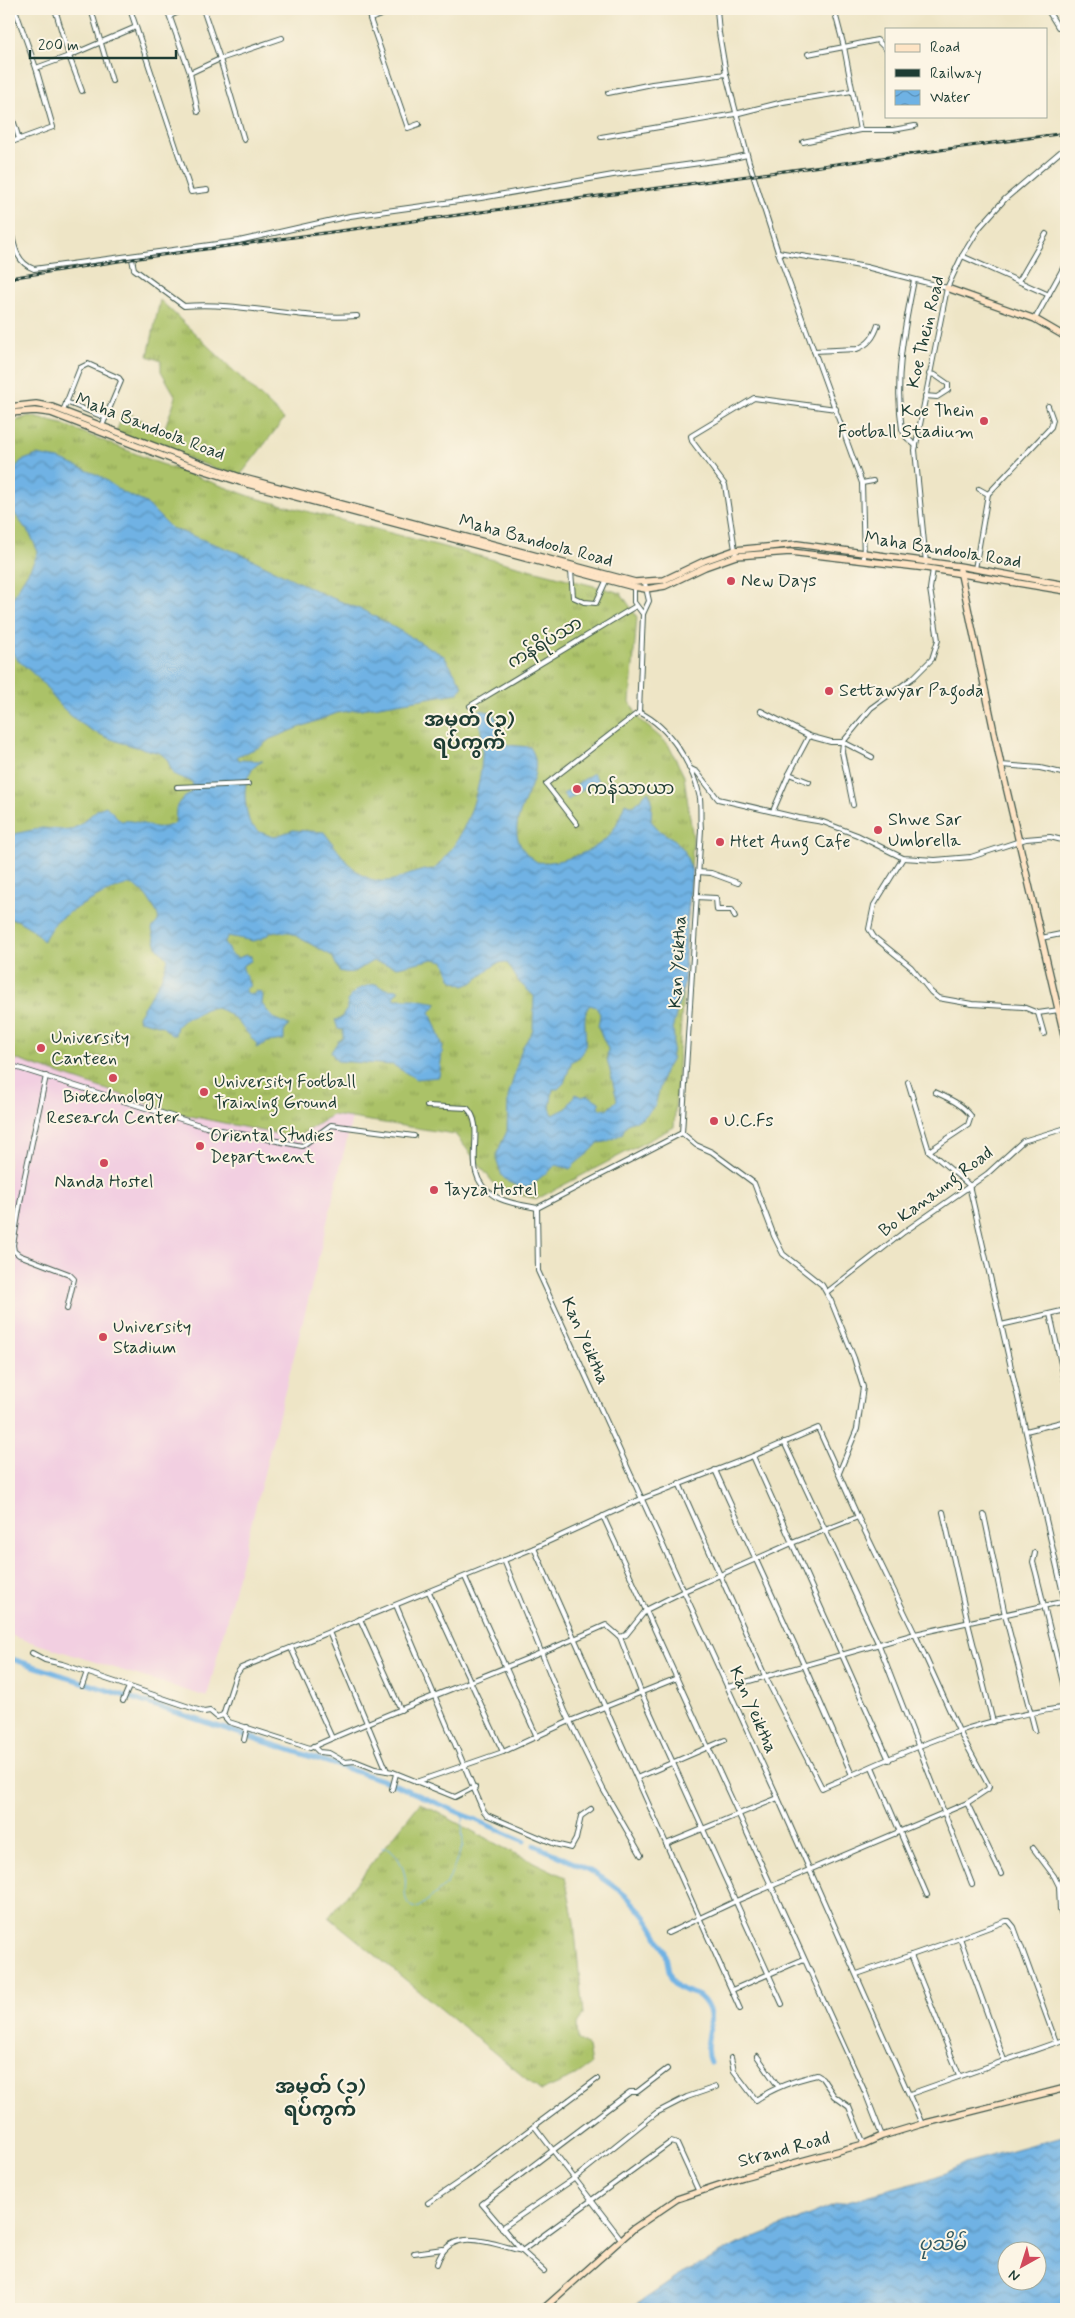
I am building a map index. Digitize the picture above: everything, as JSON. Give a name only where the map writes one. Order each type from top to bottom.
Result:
[{"type":"main road","points":[[947,288],[1035,319],[1066,337]]},
{"type":"main road","name":"Maha Bandoola Road","points":[[12,406],[46,405],[183,458],[240,477],[634,585]]},
{"type":"main road","name":"Maha Bandoola Road","points":[[9,413],[35,411],[51,414],[223,477],[606,581],[634,585],[665,586],[736,553],[804,552],[864,556],[926,564],[1066,591]]},
{"type":"main road","name":"Maha Bandoola Road","points":[[926,564],[933,569],[975,569],[1066,585]]},
{"type":"main road","points":[[960,570],[1001,766],[1066,1043]]},
{"type":"main road","name":"Strand Road","points":[[543,2309],[633,2229],[677,2199],[698,2190],[864,2144],[882,2136],[922,2124],[1066,2088]]},
{"type":"street","points":[[9,143],[54,127],[36,68],[14,9]]},
{"type":"street","points":[[54,9],[68,56],[82,91]]},
{"type":"street","points":[[91,9],[112,81]]},
{"type":"street","points":[[130,9],[191,192],[207,190]]},
{"type":"street","points":[[167,9],[190,73],[198,112]]},
{"type":"street","points":[[170,16],[185,9]]},
{"type":"street","points":[[202,9],[220,59],[244,140]]},
{"type":"street","points":[[397,9],[370,19],[408,128],[419,124]]},
{"type":"street","points":[[718,9],[718,33],[726,74],[747,155],[778,252],[862,483],[864,556]]},
{"type":"street","points":[[834,9],[844,47],[860,130]]},
{"type":"street","points":[[1046,9],[1058,27],[1066,24]]},
{"type":"street","points":[[36,68],[136,27]]},
{"type":"street","points":[[190,73],[220,59],[282,38]]},
{"type":"street","points":[[808,54],[878,40],[885,48]]},
{"type":"street","points":[[608,94],[652,84],[726,74]]},
{"type":"street","points":[[601,138],[735,114],[783,102],[852,91]]},
{"type":"street","points":[[9,107],[19,139]]},
{"type":"street","points":[[804,142],[860,130],[892,130],[915,126]]},
{"type":"street","name":"Koe Thein Road","points":[[926,564],[916,446],[947,288],[962,256],[980,227],[1005,199],[1066,147]]},
{"type":"street","points":[[9,223],[19,259],[24,265],[34,269],[238,241],[350,216],[747,155]]},
{"type":"street","points":[[1019,281],[1046,234]]},
{"type":"street","points":[[778,252],[866,267],[947,288]]},
{"type":"street","points":[[962,256],[1049,295]]},
{"type":"street","points":[[132,259],[134,269],[184,306],[210,304],[336,318],[358,316]]},
{"type":"street","points":[[1035,319],[1066,263]]},
{"type":"street","points":[[914,280],[901,348],[898,377],[902,430],[906,437],[916,446]]},
{"type":"street","points":[[814,351],[857,349],[873,338],[878,325]]},
{"type":"street","points":[[63,411],[80,368],[88,364],[119,378],[121,381],[102,426]]},
{"type":"street","points":[[925,396],[937,397],[948,390],[946,380],[929,374]]},
{"type":"street","points":[[736,553],[725,485],[692,442],[692,436],[754,398],[836,410]]},
{"type":"street","points":[[66,402],[106,418]]},
{"type":"street","points":[[9,413],[12,406]]},
{"type":"street","points":[[975,569],[988,494],[1051,427],[1053,420],[1048,406]]},
{"type":"street","points":[[862,483],[873,481]]},
{"type":"street","points":[[979,489],[988,494]]},
{"type":"street","points":[[853,805],[842,752],[843,742],[871,708],[922,671],[937,648],[938,640],[930,589],[933,569]]},
{"type":"street","points":[[571,571],[573,597],[584,602],[596,603],[606,581]]},
{"type":"street","points":[[634,585],[633,599],[643,614]]},
{"type":"street","points":[[578,824],[546,784],[639,712],[643,614],[649,601],[646,586]]},
{"type":"street","name":"ကန်ရိပ်သာ","points":[[470,706],[636,606]]},
{"type":"street","points":[[761,710],[809,736],[831,742],[843,742],[872,757]]},
{"type":"street","name":"Kan Yeiktha","points":[[639,712],[648,716],[678,747],[689,768],[700,800],[701,829],[682,1133]]},
{"type":"street","points":[[773,811],[789,774],[809,736]]},
{"type":"street","points":[[1001,766],[1040,768],[1066,774]]},
{"type":"street","points":[[689,768],[697,772],[718,799],[823,822],[857,834],[903,858],[935,860],[971,857],[1020,841],[1050,837],[1066,841]]},
{"type":"street","points":[[789,774],[809,782]]},
{"type":"street","points":[[177,787],[248,784]]},
{"type":"street","points":[[697,789],[706,785]]},
{"type":"street","points":[[903,858],[874,905],[869,929],[874,937],[911,967],[931,992],[938,998],[972,1004],[1024,1007],[1038,1013],[1066,1009]]},
{"type":"street","points":[[698,872],[711,873],[738,883]]},
{"type":"street","points":[[696,897],[716,898],[717,910],[732,910]]},
{"type":"street","points":[[732,910],[736,904]]},
{"type":"street","points":[[732,910],[735,916]]},
{"type":"street","points":[[1041,938],[1066,933]]},
{"type":"street","points":[[1038,1013],[1044,1034]]},
{"type":"street","points":[[9,1065],[206,1127],[302,1146],[331,1125],[414,1136]]},
{"type":"street","points":[[46,1076],[24,1180],[13,1245],[14,1251],[19,1256],[69,1274],[74,1279],[67,1309]]},
{"type":"street","points":[[728,1687],[915,1634],[1066,1601],[969,1185],[929,1151],[908,1082]]},
{"type":"street","points":[[929,1151],[968,1125],[971,1116],[966,1110],[950,1099],[935,1092]]},
{"type":"street","points":[[427,1106],[467,1108],[474,1118],[474,1162],[479,1180],[494,1196],[537,1208],[682,1133],[696,1145],[712,1152],[754,1183],[774,1236],[783,1254],[827,1292],[854,1358],[863,1387],[856,1429],[839,1473]]},
{"type":"street","name":"Bo Kanaung Road","points":[[827,1292],[904,1232],[987,1174],[1023,1141],[1066,1128]]},
{"type":"street","name":"Kan Yeiktha","points":[[537,1208],[538,1271],[778,1798],[922,2124]]},
{"type":"street","points":[[1001,1325],[1066,1310]]},
{"type":"street","points":[[1050,1314],[1066,1386]]},
{"type":"street","points":[[1026,1431],[1066,1421]]},
{"type":"street","points":[[223,1715],[238,1671],[534,1548],[641,1498],[753,1456],[818,1428],[959,1731],[989,1786],[986,1792],[967,1803],[736,1901],[668,1933]]},
{"type":"street","points":[[784,1442],[879,1644],[972,1884]]},
{"type":"street","points":[[753,1456],[888,1760]]},
{"type":"street","points":[[714,1470],[804,1665],[852,1775]]},
{"type":"street","points":[[679,1484],[764,1676],[822,1788],[917,1746],[959,1731],[1030,1713],[1066,1707]]},
{"type":"street","points":[[943,1512],[993,1722]]},
{"type":"street","points":[[984,1515],[1005,1615],[1035,1730]]},
{"type":"street","points":[[603,1516],[739,1812],[865,2092],[882,2136]]},
{"type":"street","points":[[620,1637],[626,1635],[646,1610],[755,1559],[858,1517]]},
{"type":"street","points":[[534,1548],[639,1777],[666,1844],[701,1918],[740,2009]]},
{"type":"street","points":[[1035,1553],[1033,1562],[1066,1695]]},
{"type":"street","points":[[504,1560],[570,1721],[603,1789],[641,1855]]},
{"type":"street","points":[[465,1577],[537,1737]]},
{"type":"street","points":[[429,1592],[503,1752]]},
{"type":"street","points":[[396,1605],[487,1815],[566,1848],[571,1848],[575,1845],[581,1816],[591,1809]]},
{"type":"street","points":[[360,1619],[401,1710]]},
{"type":"street","points":[[223,1715],[229,1722],[247,1729],[310,1748],[505,1667],[542,1654],[606,1624],[620,1637],[641,1692],[674,1761],[782,2004]]},
{"type":"street","points":[[329,1632],[387,1771]]},
{"type":"street","points":[[291,1648],[332,1738]]},
{"type":"street","points":[[32,1654],[87,1675],[204,1712],[210,1711],[217,1717],[223,1715]]},
{"type":"street","points":[[82,1686],[87,1675]]},
{"type":"street","points":[[416,1782],[503,1752],[570,1721],[677,1678]]},
{"type":"street","points":[[123,1701],[129,1687]]},
{"type":"street","points":[[244,1740],[247,1729]]},
{"type":"street","points":[[639,1777],[725,1740]]},
{"type":"street","points":[[313,1746],[319,1752],[329,1753],[345,1762],[355,1762],[375,1770],[387,1771],[395,1776],[455,1797],[475,1787]]},
{"type":"street","points":[[872,1767],[927,1895]]},
{"type":"street","points":[[392,1789],[395,1776]]},
{"type":"street","points":[[666,1844],[739,1812],[778,1798]]},
{"type":"street","points":[[967,1803],[1001,1874]]},
{"type":"street","points":[[1033,1848],[1054,1876],[1059,1886],[1060,1910],[1066,1927]]},
{"type":"street","points":[[857,1974],[1006,1921],[1009,1922],[1014,1928],[1056,2042]]},
{"type":"street","points":[[960,1938],[1004,2060]]},
{"type":"street","points":[[911,1955],[959,2075]]},
{"type":"street","points":[[732,1990],[804,1959]]},
{"type":"street","points":[[910,2094],[959,2075],[1066,2039]]},
{"type":"street","points":[[758,2056],[778,2086]]},
{"type":"street","points":[[731,2058],[734,2071],[756,2100],[778,2086],[817,2075],[822,2078],[834,2096],[849,2107],[864,2144]]},
{"type":"street","points":[[544,2271],[522,2251],[482,2204],[630,2092],[637,2092],[667,2069]]},
{"type":"street","points":[[428,2204],[535,2127],[597,2079]]},
{"type":"street","points":[[502,2228],[575,2178],[656,2113],[687,2097],[716,2087]]},
{"type":"street","points":[[535,2127],[621,2239]]},
{"type":"street","points":[[437,2264],[443,2250],[456,2240],[484,2242],[522,2251],[673,2142],[677,2144],[698,2190]]},
{"type":"street","points":[[414,2252],[443,2250]]},
{"type":"shaded area","points":[[9,1000],[354,1110],[308,1301],[207,1697],[9,1635]]},
{"type":"green space","points":[[160,300],[284,419],[239,477],[116,432],[125,410],[163,433],[176,397],[161,371],[161,361],[148,356]]},
{"type":"green space","points":[[29,416],[62,424],[156,462],[252,497],[621,593],[637,617],[630,702],[639,719],[668,744],[684,776],[693,839],[674,1127],[537,1199],[499,1190],[455,1134],[332,1115],[296,1138],[176,1113],[9,1057],[9,423]]},
{"type":"green space","points":[[420,1803],[502,1847],[565,1877],[574,1922],[583,2014],[577,2025],[578,2040],[588,2047],[591,2065],[573,2077],[541,2091],[329,1917]]},
{"type":"water","points":[[37,455],[59,459],[100,476],[122,492],[146,503],[171,528],[239,553],[325,595],[367,612],[444,656],[463,686],[458,693],[337,713],[270,739],[260,747],[237,756],[239,760],[263,761],[255,766],[250,773],[245,789],[246,807],[250,824],[260,832],[273,837],[293,830],[324,832],[353,868],[371,879],[381,881],[393,880],[419,871],[435,869],[458,840],[467,821],[477,791],[482,758],[482,742],[477,712],[481,710],[494,713],[503,739],[508,745],[530,747],[535,761],[534,776],[518,820],[517,834],[523,849],[537,862],[567,859],[598,845],[614,829],[625,803],[634,806],[648,791],[652,799],[651,821],[660,831],[675,840],[684,850],[692,871],[686,934],[684,984],[673,1026],[674,1039],[671,1061],[664,1072],[655,1106],[643,1118],[627,1124],[622,1134],[606,1142],[598,1143],[570,1169],[556,1165],[529,1187],[520,1187],[508,1182],[502,1176],[497,1161],[497,1153],[507,1131],[508,1097],[517,1065],[522,1048],[533,1030],[534,996],[519,982],[508,964],[504,962],[496,964],[472,983],[464,986],[452,980],[444,961],[433,959],[398,967],[373,961],[350,973],[339,971],[332,956],[289,932],[272,932],[261,939],[253,941],[228,936],[224,943],[231,954],[238,958],[246,955],[251,956],[251,961],[243,965],[250,986],[246,988],[246,992],[250,995],[256,991],[261,992],[263,996],[262,1004],[273,1018],[289,1025],[284,1032],[284,1040],[268,1042],[256,1048],[257,1044],[237,1021],[218,1009],[208,1008],[186,1018],[177,1026],[175,1035],[171,1035],[162,1026],[139,1020],[138,1016],[161,979],[168,959],[157,947],[152,930],[158,921],[156,912],[149,900],[136,887],[132,885],[122,886],[80,906],[56,922],[43,941],[32,929],[17,920],[9,919],[9,835],[42,828],[69,830],[78,826],[98,809],[106,806],[121,821],[135,822],[154,827],[168,826],[175,823],[177,806],[192,790],[193,786],[192,782],[173,774],[167,759],[160,753],[118,742],[81,724],[59,704],[43,683],[12,653],[8,639],[8,628],[13,598],[38,552],[31,536],[9,506],[9,479],[21,461]],"holes":[[[590,1005],[596,1007],[600,1014],[598,1027],[608,1049],[607,1059],[617,1100],[608,1109],[600,1109],[599,1102],[588,1095],[582,1097],[575,1094],[567,1108],[553,1115],[550,1108],[553,1089],[558,1089],[564,1083],[572,1061],[580,1057],[584,1050],[586,1011]]]},
{"type":"water","name":"ကန်သာယာ","points":[[593,773],[599,782],[595,785],[593,782],[568,800],[563,794]]},
{"type":"water","points":[[376,984],[386,989],[399,990],[394,996],[395,999],[415,999],[438,1003],[430,1012],[443,1046],[439,1077],[416,1079],[393,1065],[337,1061],[331,1052],[338,1041],[343,1038],[343,1030],[338,1029],[335,1020],[341,1018],[347,1009],[349,999],[356,991],[365,986]]},
{"type":"water","name":"ပုသိမ်","points":[[1066,2135],[1066,2309],[630,2309],[679,2276],[738,2244],[836,2204],[946,2173],[965,2163]]},
{"type":"waterway","points":[[9,1658],[391,1783],[524,1841]]},
{"type":"waterway","points":[[382,1848],[389,1848],[399,1860],[405,1876],[407,1900],[412,1907],[418,1908],[446,1885],[463,1845],[462,1823],[465,1814]]},
{"type":"waterway","points":[[534,1845],[581,1866],[610,1883],[623,1893],[647,1919],[665,1952],[670,1975],[674,1983],[683,1990],[699,1996],[706,2004],[710,2020],[707,2045],[710,2063]]},
{"type":"railway","points":[[9,278],[132,259],[1066,133]]},
{"type":"place","name":"Koe Thein Football Stadium","points":[[984,421]]},
{"type":"place","name":"New Days","points":[[731,581]]},
{"type":"place","name":"Settawyar Pagoda","points":[[829,691]]},
{"type":"place","name":"ကန်သာယာ","points":[[577,789]]},
{"type":"place","name":"Shwe Sar Umbrella","points":[[878,830]]},
{"type":"place","name":"Htet Aung Cafe","points":[[720,842]]},
{"type":"place","name":"University Canteen","points":[[41,1048]]},
{"type":"place","name":"Biotechnology Research Center","points":[[113,1078]]},
{"type":"place","name":"University Football Training Ground","points":[[204,1092]]},
{"type":"place","name":"U.C.Fs","points":[[714,1121]]},
{"type":"place","name":"Oriental Studies Department","points":[[200,1146]]},
{"type":"place","name":"Nanda Hostel","points":[[104,1163]]},
{"type":"place","name":"Tayza Hostel","points":[[434,1190]]},
{"type":"place","name":"University Stadium","points":[[103,1337]]},
{"type":"district","name":"အမှတ် (၃) ရပ်ကွက်","points":[[469,732]]},
{"type":"district","name":"အမှတ် (၁) ရပ်ကွက်","points":[[320,2098]]}]
